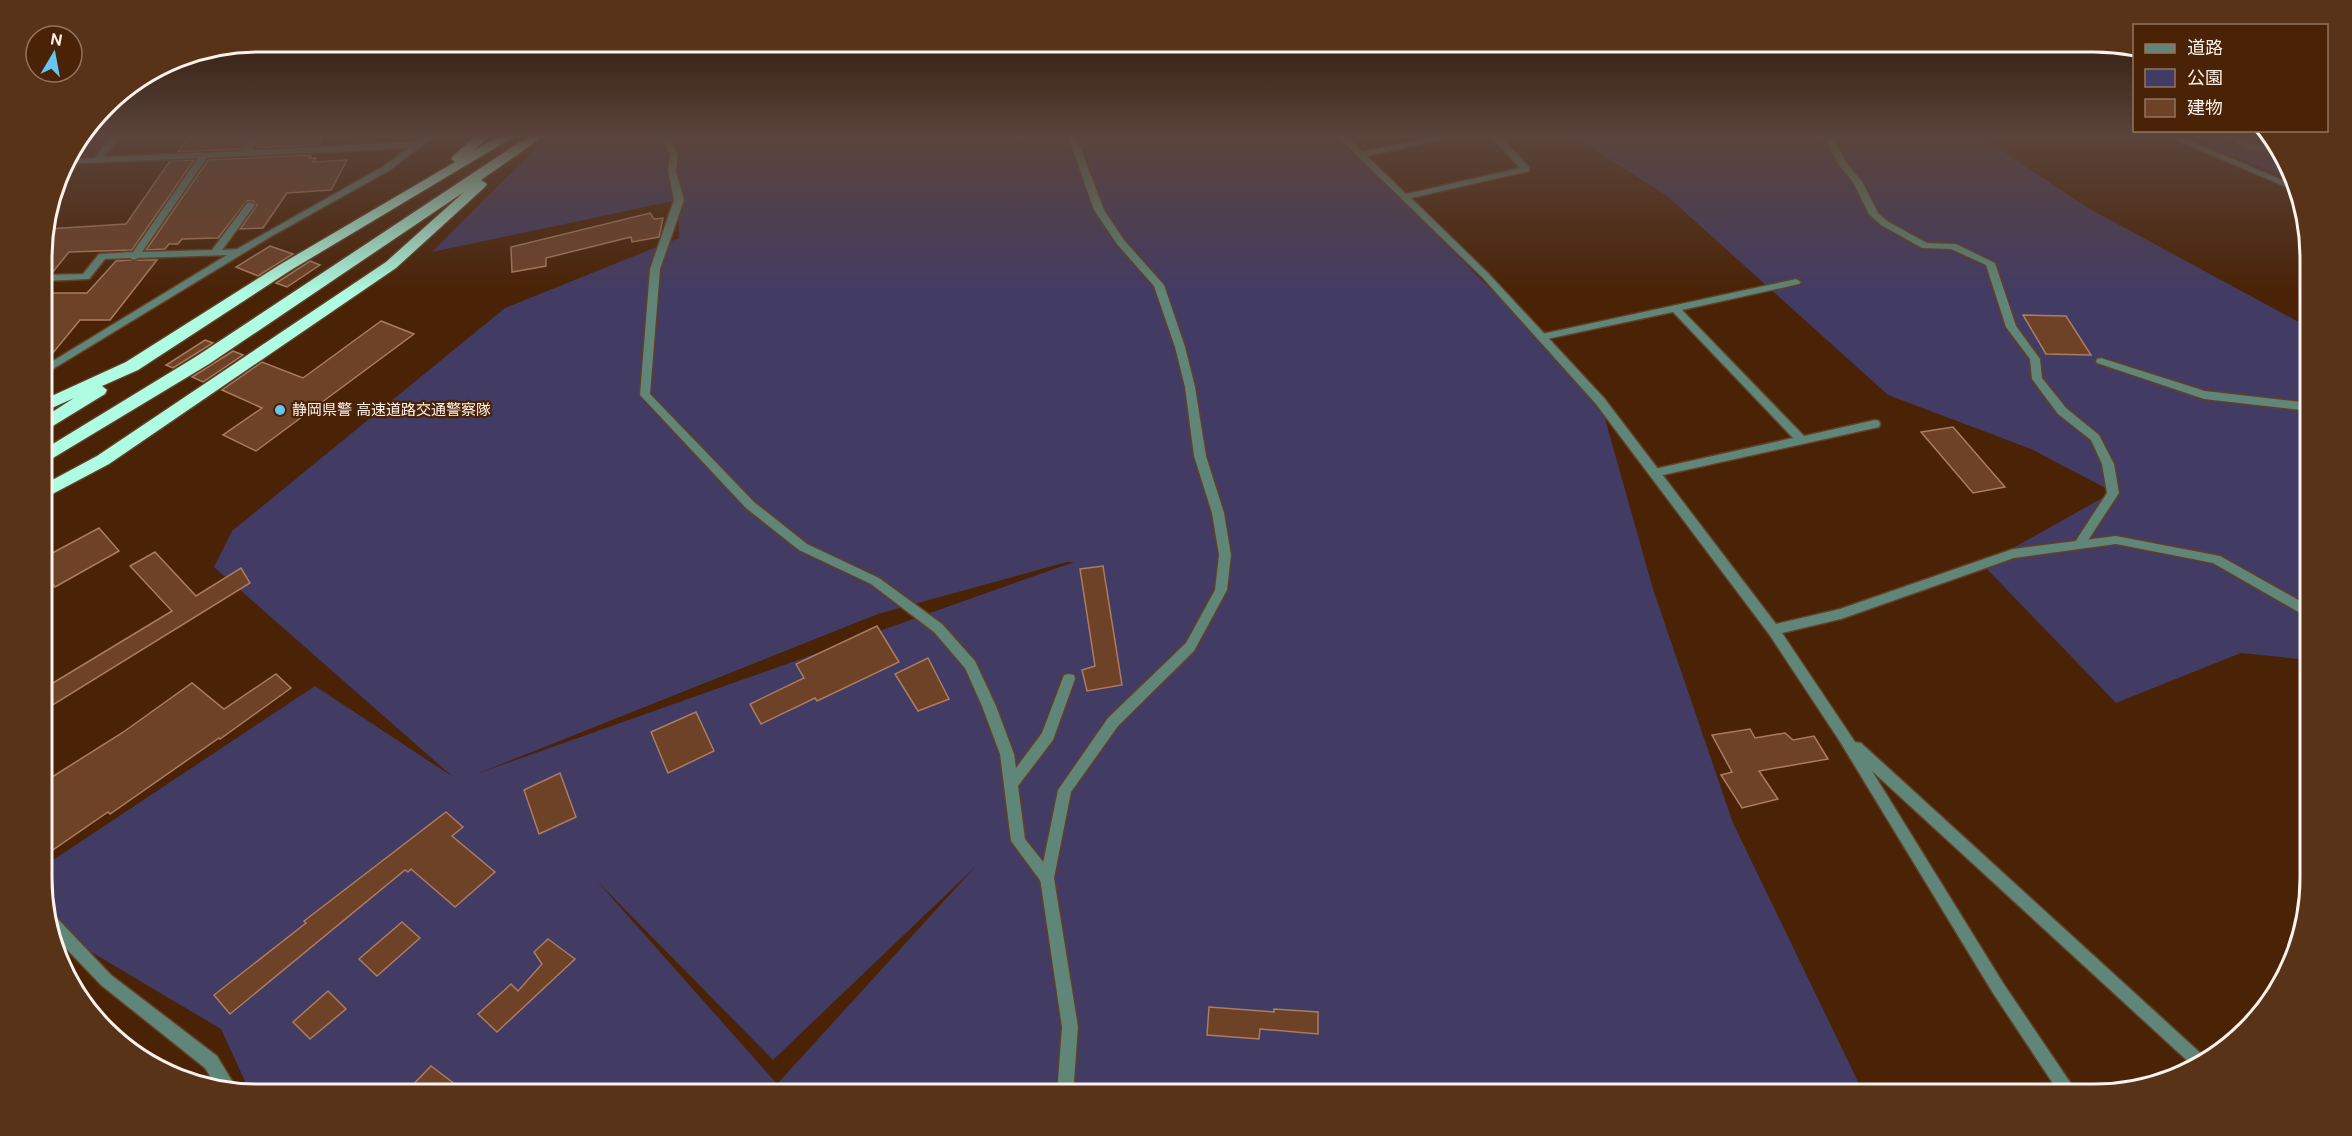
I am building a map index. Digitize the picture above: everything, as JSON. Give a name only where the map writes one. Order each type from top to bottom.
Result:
[{"type":"highway","points":[[53,419],[286,267],[420,189]]},
{"type":"highway","points":[[53,452],[203,360],[457,189]]},
{"type":"highway","points":[[53,488],[103,460],[391,265],[475,189]]},
{"type":"highway","points":[[53,401],[132,366]]},
{"type":"highway","points":[[53,482],[103,460]]},
{"type":"street","points":[[134,256],[181,189]]},
{"type":"street","points":[[53,366],[240,252],[350,189]]},
{"type":"street","points":[[676,189],[679,200],[655,269],[645,395],[738,493],[786,534],[803,547],[875,581],[938,628],[969,664],[989,706],[1007,754],[1018,841],[1047,878]]},
{"type":"street","points":[[1066,1084],[1070,1027],[1047,878],[1065,790],[1113,722],[1190,647],[1221,590],[1225,555],[1218,513],[1200,456],[1190,387],[1180,347],[1159,285],[1120,242],[1099,210],[1091,189]]},
{"type":"street","points":[[1397,189],[1485,275],[1600,401],[1773,630],[1844,736],[1998,988],[2063,1083]]},
{"type":"street","points":[[1405,196],[1436,189]]},
{"type":"street","points":[[1862,189],[1874,214],[1884,223],[1925,246],[1953,246],[1990,262],[2011,327],[2034,359],[2037,379],[2062,411],[2095,438],[2108,464],[2114,493],[2079,545]]},
{"type":"street","points":[[215,252],[250,205]]},
{"type":"street","points":[[53,278],[86,277],[102,256],[240,252]]},
{"type":"street","points":[[1542,337],[1796,282]]},
{"type":"street","points":[[1675,308],[1801,440]]},
{"type":"street","points":[[2101,360],[2204,395],[2300,406]]},
{"type":"street","points":[[1654,473],[1875,423]]},
{"type":"street","points":[[1773,630],[1842,614],[2013,554],[2116,540],[2216,559],[2300,606]]},
{"type":"street","points":[[1011,784],[1048,736],[1069,679]]},
{"type":"street","points":[[1844,736],[2195,1056]]},
{"type":"street","points":[[60,932],[106,980],[211,1062],[223,1081]]},
{"type":"green space","points":[[495,189],[1393,189],[1600,401],[1653,589],[1733,823],[1859,1083],[777,1084],[975,867],[773,1060],[597,881],[777,1084],[246,1083],[221,1029],[61,934],[54,904],[52,861],[315,686],[453,777],[214,567],[232,531],[505,308],[679,238],[678,200],[432,252]],"holes":[[[1074,562],[479,773],[878,614]]]},
{"type":"green space","points":[[1657,189],[2060,189],[2088,208],[2300,323],[2300,659],[2241,653],[2116,703],[1983,565],[2113,492],[2031,449],[1888,395],[1666,195]]},
{"type":"building","points":[[150,189],[174,189],[132,250],[69,252],[53,272],[55,229],[126,224]]},
{"type":"building","points":[[188,189],[332,189],[287,193],[263,228],[240,229],[257,205],[253,201],[247,201],[218,238],[182,239],[178,244],[169,244],[165,249],[146,250]]},
{"type":"building","points":[[650,213],[654,219],[663,218],[659,237],[632,242],[631,237],[546,258],[546,266],[512,272],[511,247]]},
{"type":"building","points":[[270,246],[293,254],[258,276],[236,267]]},
{"type":"building","points":[[157,260],[110,320],[80,320],[53,353],[53,293],[87,293],[116,261]]},
{"type":"building","points":[[310,261],[320,265],[287,287],[276,283]]},
{"type":"building","points":[[2023,315],[2066,316],[2091,355],[2046,354]]},
{"type":"building","points":[[381,321],[414,334],[256,451],[223,435],[262,408],[222,390],[262,362],[303,378]]},
{"type":"building","points":[[205,340],[213,343],[173,368],[166,365]]},
{"type":"building","points":[[233,351],[243,355],[203,382],[192,377]]},
{"type":"building","points":[[1953,427],[2005,487],[1973,493],[1921,432]]},
{"type":"building","points":[[99,528],[119,551],[55,587],[52,584],[53,553]]},
{"type":"building","points":[[155,552],[196,596],[241,568],[250,583],[52,705],[52,683],[172,611],[130,566]]},
{"type":"building","points":[[1103,566],[1122,685],[1087,691],[1082,670],[1095,666],[1080,569]]},
{"type":"building","points":[[877,626],[899,662],[817,701],[815,698],[761,724],[750,704],[804,678],[796,664]]},
{"type":"building","points":[[928,658],[949,699],[918,711],[895,674]]},
{"type":"building","points":[[276,674],[291,688],[110,814],[108,812],[52,850],[52,777],[122,733],[192,683],[224,709]]},
{"type":"building","points":[[696,712],[714,751],[668,773],[651,732]]},
{"type":"building","points":[[1750,729],[1755,738],[1785,733],[1793,740],[1814,736],[1828,759],[1759,771],[1778,799],[1742,808],[1721,775],[1732,772],[1712,735]]},
{"type":"building","points":[[560,773],[576,817],[539,834],[524,790]]},
{"type":"building","points":[[446,812],[463,827],[452,836],[495,872],[455,907],[411,869],[408,872],[405,870],[230,1014],[214,995],[306,923],[304,921]]},
{"type":"building","points":[[402,922],[420,938],[377,976],[359,959]]},
{"type":"building","points":[[548,939],[575,959],[497,1032],[478,1014],[511,984],[518,991],[542,964],[534,952]]},
{"type":"building","points":[[328,991],[346,1009],[310,1039],[293,1022]]},
{"type":"building","points":[[1209,1007],[1274,1012],[1274,1009],[1318,1012],[1318,1034],[1260,1029],[1259,1039],[1207,1035]]},
{"type":"building","points":[[431,1066],[455,1084],[414,1084]]},
{"type":"place","name":"静岡県警 高速道路交通警察隊","points":[[280,410]]}]
